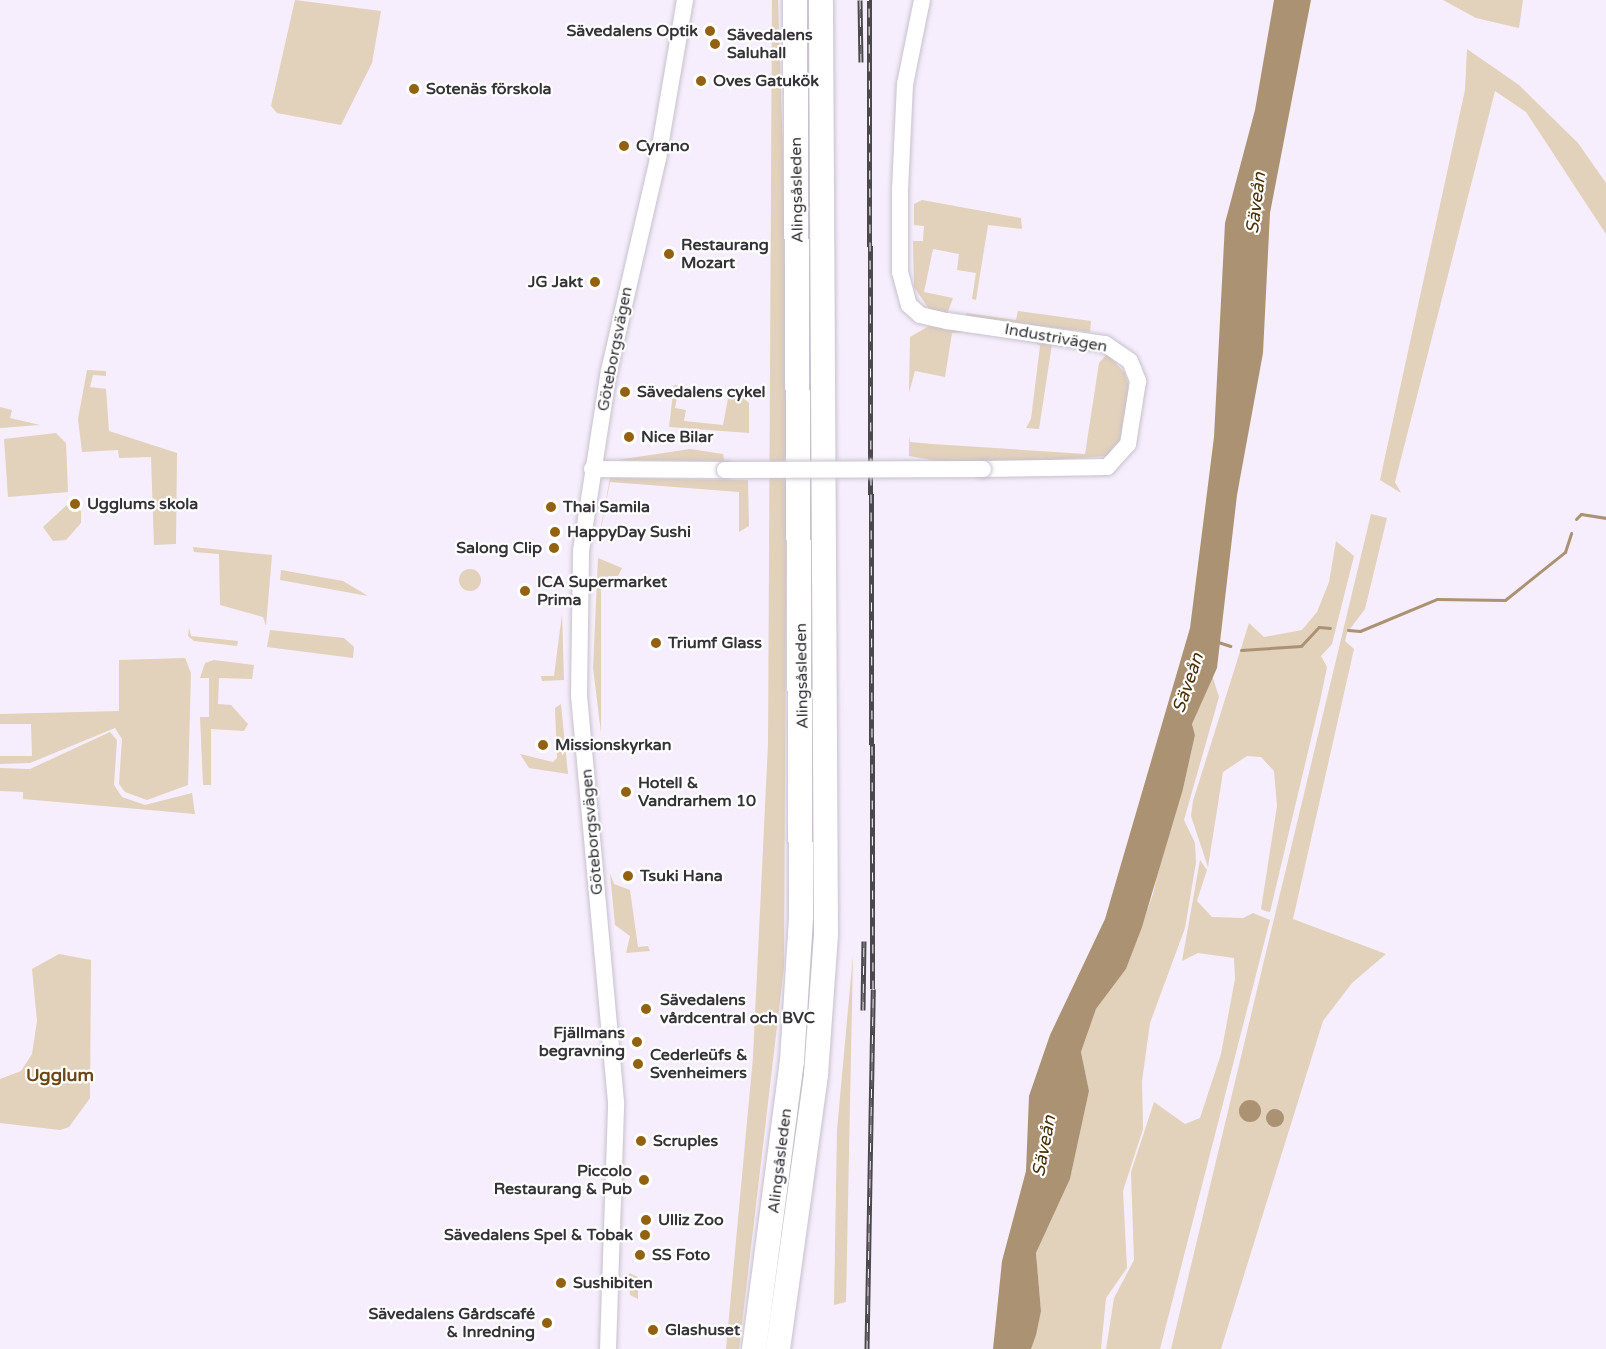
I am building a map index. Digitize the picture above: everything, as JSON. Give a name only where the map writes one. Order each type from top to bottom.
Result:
[{"type":"highway","name":"Alingsåsleden","points":[[754,1349],[787,1106],[801,916],[795,0]]},
{"type":"highway","points":[[778,1349],[816,1074],[826,933],[821,0]]},
{"type":"street","name":"Göteborgsvägen","points":[[608,1349],[616,1102],[578,637],[581,551],[592,469],[658,158],[685,0]]},
{"type":"street","name":"Industrivägen","points":[[592,469],[1089,471],[1107,467],[1123,452],[1132,432],[1138,381],[1130,361],[1105,344],[947,321],[920,315],[909,305],[900,272],[900,178],[905,84],[922,0]]},
{"type":"shaded area","points":[[295,0],[381,11],[372,63],[341,125],[277,113],[271,106]]},
{"type":"shaded area","points":[[772,0],[778,0],[787,413],[784,967],[739,1349],[726,1349],[753,1057],[768,744]]},
{"type":"shaded area","points":[[1443,0],[1523,0],[1519,28],[1476,18]]},
{"type":"shaded area","points":[[1467,49],[1519,85],[1578,143],[1606,183],[1606,234],[1526,112],[1495,91],[1395,482],[1401,493],[1380,480],[1465,90]]},
{"type":"shaded area","points":[[922,200],[1021,218],[1022,229],[988,225],[976,300],[972,299],[976,273],[957,270],[959,254],[933,249],[924,292],[953,298],[947,314],[929,309],[914,287],[913,241],[923,241],[924,226],[914,225],[914,204]]},
{"type":"shaded area","points":[[1018,311],[1091,321],[1090,332],[968,317],[966,313],[1016,320]]},
{"type":"shaded area","points":[[929,326],[973,331],[952,333],[945,377],[915,371],[909,393],[910,337]]},
{"type":"shaded area","points":[[1033,340],[1052,344],[1039,429],[1026,428],[1031,419],[1040,346]]},
{"type":"shaded area","points":[[1107,354],[1125,373],[1130,391],[1121,439],[1107,456],[988,465],[989,460],[954,464],[909,456],[909,436],[910,442],[1085,454],[1099,363]]},
{"type":"shaded area","points":[[87,370],[106,371],[106,376],[93,375],[90,387],[106,389],[109,431],[177,453],[176,544],[154,545],[151,457],[119,458],[118,450],[82,452],[78,419]]},
{"type":"shaded area","points":[[674,385],[679,386],[675,408],[686,410],[684,421],[723,425],[729,393],[740,395],[749,403],[749,433],[669,427]]},
{"type":"shaded area","points":[[0,407],[12,410],[10,418],[40,425],[0,428]]},
{"type":"shaded area","points":[[56,433],[66,443],[68,492],[8,497],[4,439]]},
{"type":"shaded area","points":[[690,449],[723,454],[724,461],[617,460]]},
{"type":"shaded area","points":[[610,478],[748,480],[749,526],[739,532],[739,492],[610,482],[600,534],[608,536],[598,542]]},
{"type":"shaded area","points":[[69,503],[81,511],[81,523],[66,540],[53,541],[43,527]]},
{"type":"shaded area","points":[[1371,514],[1387,518],[1365,609],[1347,633],[1345,641],[1354,649],[1293,919],[1386,954],[1352,983],[1323,1021],[1221,1349],[1171,1349]]},
{"type":"shaded area","points":[[1336,541],[1354,556],[1332,644],[1321,656],[1327,667],[1270,912],[1261,909],[1277,806],[1274,771],[1261,757],[1247,756],[1223,772],[1208,867],[1191,816],[1193,801],[1249,623],[1264,637],[1302,630],[1317,612],[1329,582]]},
{"type":"shaded area","points":[[193,547],[272,555],[266,626],[263,617],[220,605],[219,554],[194,552]]},
{"type":"shaded area","points":[[598,558],[622,568],[618,576],[601,577],[601,733],[593,668]]},
{"type":"shaded area","points":[[466,569],[474,569],[481,576],[481,584],[474,591],[466,591],[459,584],[459,576]]},
{"type":"shaded area","points":[[281,570],[343,581],[368,596],[280,580]]},
{"type":"shaded area","points":[[562,614],[564,680],[542,681],[541,676],[554,676]]},
{"type":"shaded area","points":[[189,628],[191,636],[238,641],[237,646],[194,641],[188,636]]},
{"type":"shaded area","points":[[270,630],[344,638],[354,647],[353,658],[267,647]]},
{"type":"shaded area","points":[[185,658],[191,673],[188,785],[147,800],[125,792],[119,784],[122,739],[115,728],[30,763],[0,764],[0,756],[32,756],[31,724],[0,724],[0,714],[119,711],[119,660]]},
{"type":"shaded area","points":[[214,660],[254,665],[252,679],[219,678],[218,704],[231,705],[248,724],[244,731],[211,729],[211,785],[203,785],[200,717],[209,717],[209,678],[200,678],[205,663]]},
{"type":"shaded area","points":[[1212,675],[1219,697],[1184,820],[1195,843],[1196,862],[1185,928],[1150,1023],[1142,1081],[1143,1129],[1123,1191],[1127,1268],[1106,1298],[1101,1349],[1031,1349],[1041,1311],[1036,1253],[1070,1179],[1089,1091],[1081,1052],[1096,1009],[1126,969],[1153,894],[1174,803],[1183,789],[1195,735],[1192,724]]},
{"type":"shaded area","points":[[561,704],[568,774],[529,768],[520,754],[553,762],[557,758],[555,708]]},
{"type":"shaded area","points":[[110,732],[117,740],[114,785],[122,797],[145,805],[192,793],[195,814],[23,799],[23,792],[0,791],[0,768],[30,769]]},
{"type":"shaded area","points":[[1200,860],[1207,870],[1197,901],[1212,917],[1243,918],[1253,913],[1270,920],[1160,1349],[1106,1349],[1114,1298],[1134,1260],[1131,1172],[1154,1102],[1185,1124],[1200,1118],[1221,1054],[1235,979],[1234,958],[1198,953],[1182,961]]},
{"type":"shaded area","points":[[610,873],[614,884],[630,890],[638,947],[648,946],[650,951],[626,953],[630,936],[615,925]]},
{"type":"shaded area","points":[[59,954],[91,960],[90,1098],[69,1127],[60,1130],[0,1123],[0,1079],[21,1071],[32,1054],[37,1021],[32,969]]},
{"type":"shaded area","points":[[853,955],[846,1302],[834,1305],[837,1130]]},
{"type":"shaded area","points":[[629,1273],[638,1277],[638,1299],[630,1295]]},
{"type":"water","name":"Säveån","points":[[1274,0],[1311,0],[1270,213],[1263,353],[1237,495],[1217,668],[1192,724],[1195,735],[1183,789],[1142,927],[1126,969],[1096,1009],[1081,1052],[1089,1091],[1070,1179],[1036,1253],[1041,1311],[1036,1335],[1031,1349],[993,1349],[1002,1261],[1026,1171],[1029,1096],[1050,1035],[1105,919],[1190,628],[1214,437],[1225,223],[1255,110]]},
{"type":"water","points":[[1250,1100],[1258,1103],[1261,1111],[1258,1119],[1250,1122],[1242,1119],[1239,1111],[1242,1103]]},
{"type":"water","points":[[1275,1109],[1281,1112],[1284,1118],[1281,1124],[1275,1127],[1269,1124],[1266,1118],[1269,1112]]},
{"type":"waterway","points":[[1576,519],[1581,514],[1606,518]]},
{"type":"waterway","points":[[1348,630],[1360,631],[1437,599],[1505,600],[1565,552],[1571,533]]},
{"type":"waterway","points":[[1241,650],[1301,646],[1319,627],[1330,628]]},
{"type":"waterway","points":[[1218,642],[1230,646]]},
{"type":"railway","points":[[860,0],[861,62]]},
{"type":"railway","points":[[867,1349],[873,989],[869,0]]},
{"type":"railway","points":[[863,1010],[864,941]]},
{"type":"place","name":"Sävedalens Optik","points":[[710,31]]},
{"type":"place","name":"Sävedalens Saluhall","points":[[715,44]]},
{"type":"place","name":"Oves Gatukök","points":[[701,81]]},
{"type":"place","name":"Sotenäs förskola","points":[[414,89]]},
{"type":"place","name":"Cyrano","points":[[624,146]]},
{"type":"place","name":"Restaurang Mozart","points":[[669,254]]},
{"type":"place","name":"JG Jakt","points":[[595,282]]},
{"type":"place","name":"Sävedalens cykel","points":[[625,392]]},
{"type":"place","name":"Nice Bilar","points":[[629,437]]},
{"type":"place","name":"Ugglums skola","points":[[75,504]]},
{"type":"place","name":"Thai Samila","points":[[551,507]]},
{"type":"place","name":"HappyDay Sushi","points":[[555,532]]},
{"type":"place","name":"Salong Clip","points":[[554,548]]},
{"type":"place","name":"ICA Supermarket Prima","points":[[525,591]]},
{"type":"place","name":"Triumf Glass","points":[[656,643]]},
{"type":"place","name":"Missionskyrkan","points":[[543,745]]},
{"type":"place","name":"Hotell & Vandrarhem 10","points":[[626,792]]},
{"type":"place","name":"Tsuki Hana","points":[[628,876]]},
{"type":"place","name":"Sävedalens vårdcentral och BVC","points":[[646,1009]]},
{"type":"place","name":"Fjällmans begravning","points":[[637,1042]]},
{"type":"place","name":"Cederleüfs & Svenheimers","points":[[638,1064]]},
{"type":"place","name":"Scruples","points":[[641,1141]]},
{"type":"place","name":"Piccolo Restaurang & Pub","points":[[644,1180]]},
{"type":"place","name":"Ulliz Zoo","points":[[646,1220]]},
{"type":"place","name":"Sävedalens Spel & Tobak","points":[[645,1235]]},
{"type":"place","name":"SS Foto","points":[[640,1255]]},
{"type":"place","name":"Sushibiten","points":[[561,1283]]},
{"type":"place","name":"Sävedalens Gårdscafé & Inredning","points":[[547,1323]]},
{"type":"place","name":"Glashuset","points":[[653,1330]]},
{"type":"district","name":"Ugglum","points":[[60,1075]]}]
